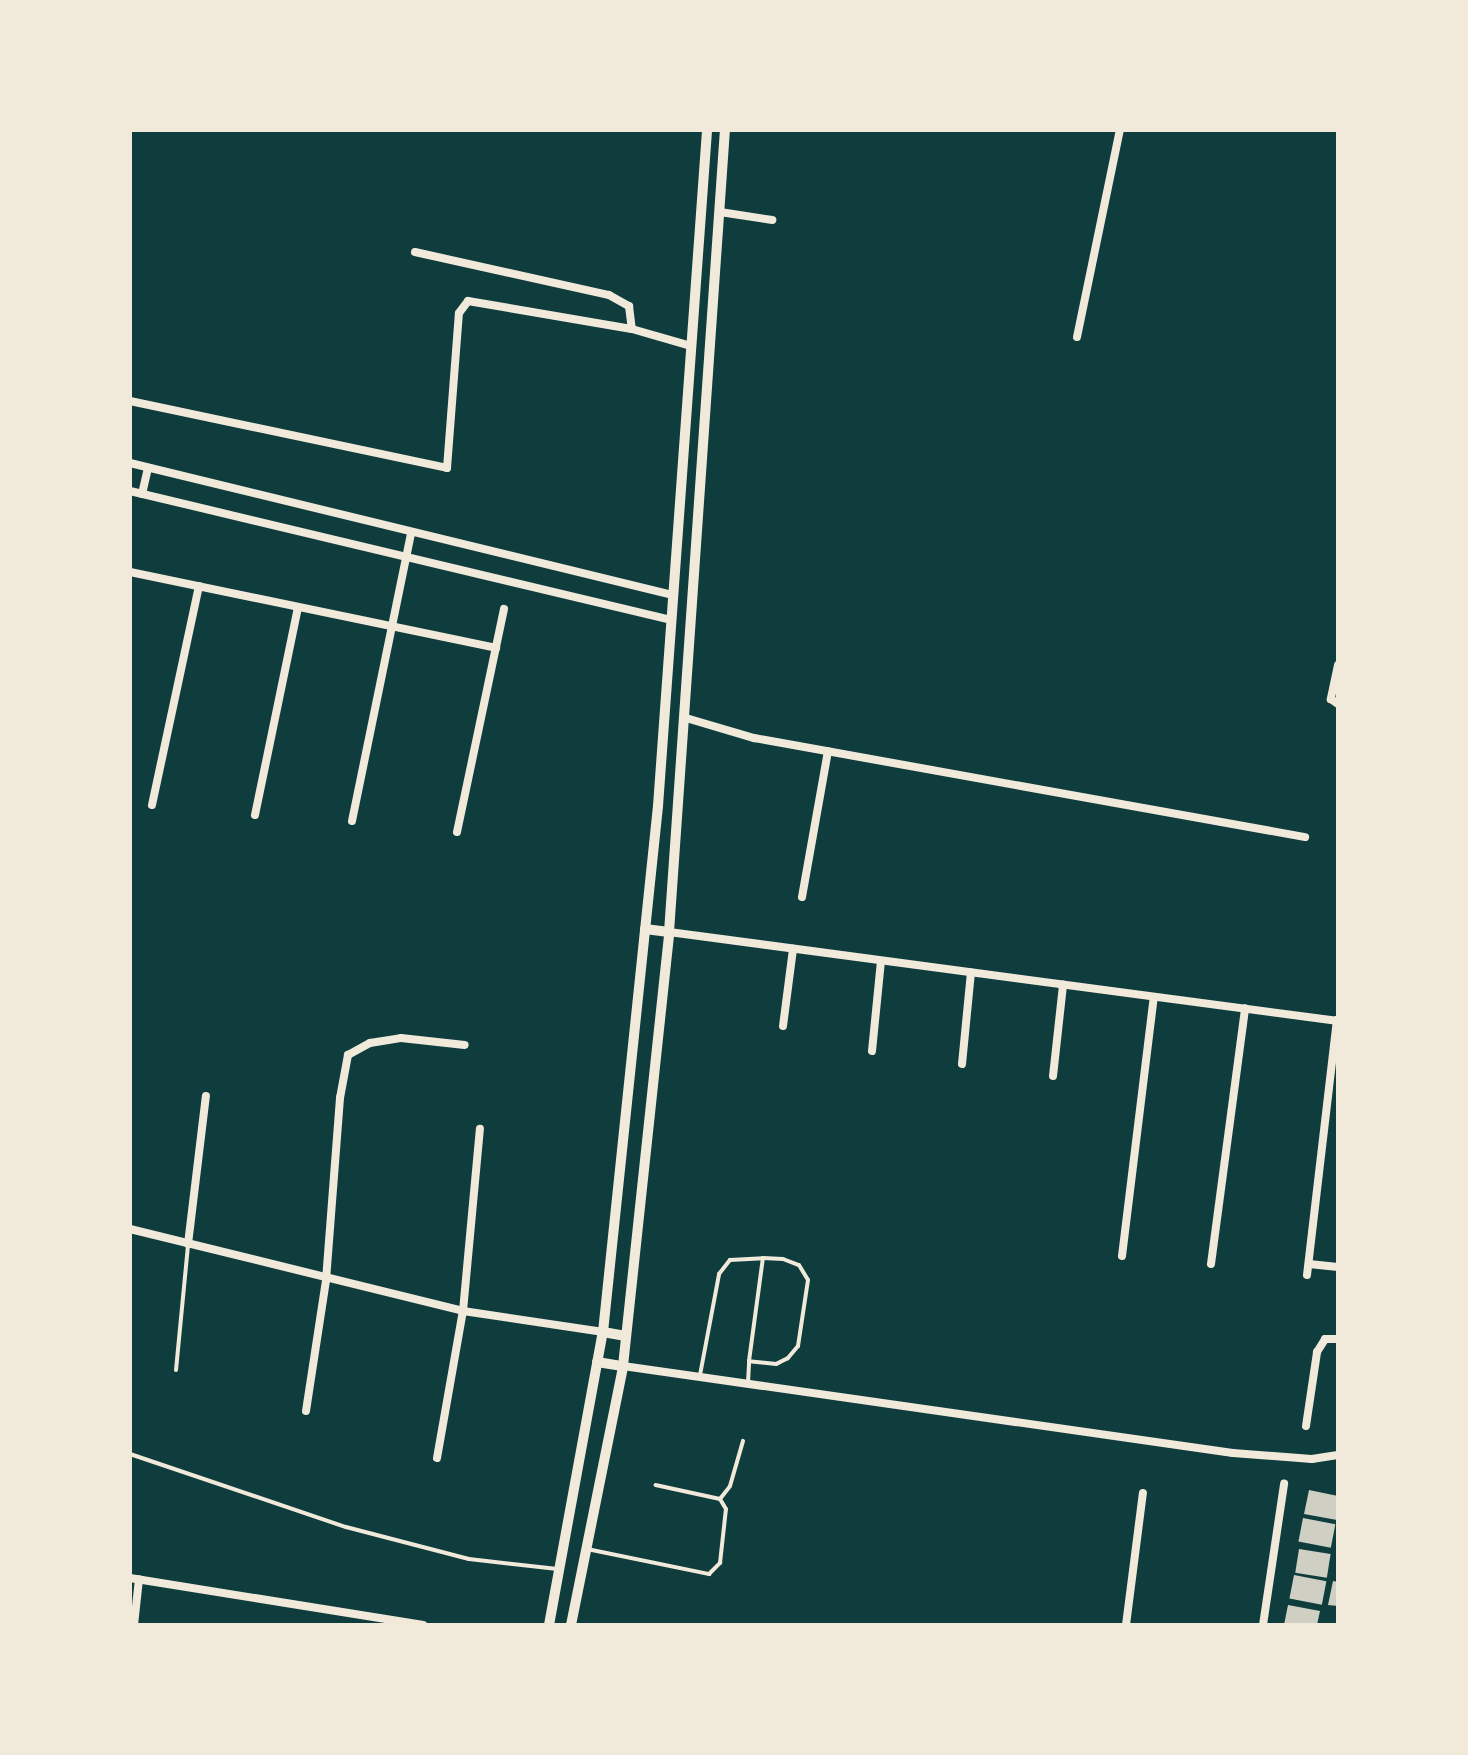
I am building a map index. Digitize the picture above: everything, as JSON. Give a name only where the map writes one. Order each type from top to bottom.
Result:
[{"type":"street","points":[[549,1625],[603,1332],[645,929],[707,130]]},
{"type":"street","points":[[571,1625],[623,1366],[669,932],[725,130]]},
{"type":"street","points":[[1077,337],[1120,130]]},
{"type":"street","points":[[720,212],[772,220]]},
{"type":"street","points":[[415,252],[609,295],[629,306],[632,329]]},
{"type":"street","points":[[130,401],[447,468],[459,313],[468,301],[632,329],[691,346]]},
{"type":"street","points":[[130,463],[673,595]]},
{"type":"street","points":[[142,494],[148,468]]},
{"type":"street","points":[[130,491],[671,620]]},
{"type":"street","points":[[352,821],[411,533]]},
{"type":"street","points":[[130,572],[496,648]]},
{"type":"street","points":[[152,805],[199,586]]},
{"type":"street","points":[[255,815],[298,607]]},
{"type":"street","points":[[457,832],[504,609]]},
{"type":"street","points":[[1338,665],[1331,699],[1338,704]]},
{"type":"street","points":[[686,718],[754,738],[1305,837]]},
{"type":"street","points":[[802,897],[828,751]]},
{"type":"street","points":[[645,929],[1338,1020],[1307,1275]]},
{"type":"street","points":[[783,1026],[793,949]]},
{"type":"street","points":[[872,1051],[881,961]]},
{"type":"street","points":[[962,1064],[971,972]]},
{"type":"street","points":[[1053,1076],[1063,985]]},
{"type":"street","points":[[1122,1256],[1154,997]]},
{"type":"street","points":[[1211,1264],[1245,1008]]},
{"type":"street","points":[[306,1411],[326,1280],[340,1098],[348,1055],[370,1043],[401,1038],[465,1045]]},
{"type":"street","points":[[188,1244],[206,1096]]},
{"type":"street","points":[[437,1458],[463,1311],[480,1129]]},
{"type":"street","points":[[130,1229],[326,1280],[463,1311],[626,1336]]},
{"type":"street","points":[[1309,1264],[1338,1267]]},
{"type":"street","points":[[1306,1426],[1317,1352],[1325,1339],[1338,1339]]},
{"type":"street","points":[[597,1362],[1233,1453],[1312,1459],[1338,1455]]},
{"type":"street","points":[[1263,1625],[1284,1484]]},
{"type":"street","points":[[1126,1625],[1143,1493]]},
{"type":"street","points":[[134,1625],[135,1579],[423,1625]]},
{"type":"lane","points":[[176,1370],[188,1244]]},
{"type":"lane","points":[[748,1385],[763,1258]]},
{"type":"lane","points":[[699,1377],[724,1264],[763,1258],[799,1265],[808,1280],[798,1346],[788,1358],[776,1364],[749,1361]]},
{"type":"lane","points":[[720,1499],[730,1486],[743,1441]]},
{"type":"lane","points":[[130,1454],[361,1531],[469,1559],[560,1569]]},
{"type":"lane","points":[[587,1549],[709,1574],[720,1563],[726,1509],[720,1499],[656,1485]]},
{"type":"building","points":[[1309,1490],[1338,1496],[1337,1520],[1304,1514]]},
{"type":"building","points":[[1303,1518],[1335,1524],[1331,1548],[1298,1542]]},
{"type":"building","points":[[1299,1549],[1331,1554],[1327,1578],[1295,1573]]},
{"type":"building","points":[[1294,1575],[1326,1581],[1322,1605],[1289,1599]]},
{"type":"building","points":[[1333,1581],[1338,1582],[1338,1606],[1328,1605]]},
{"type":"building","points":[[1288,1605],[1320,1611],[1317,1625],[1284,1625]]}]
